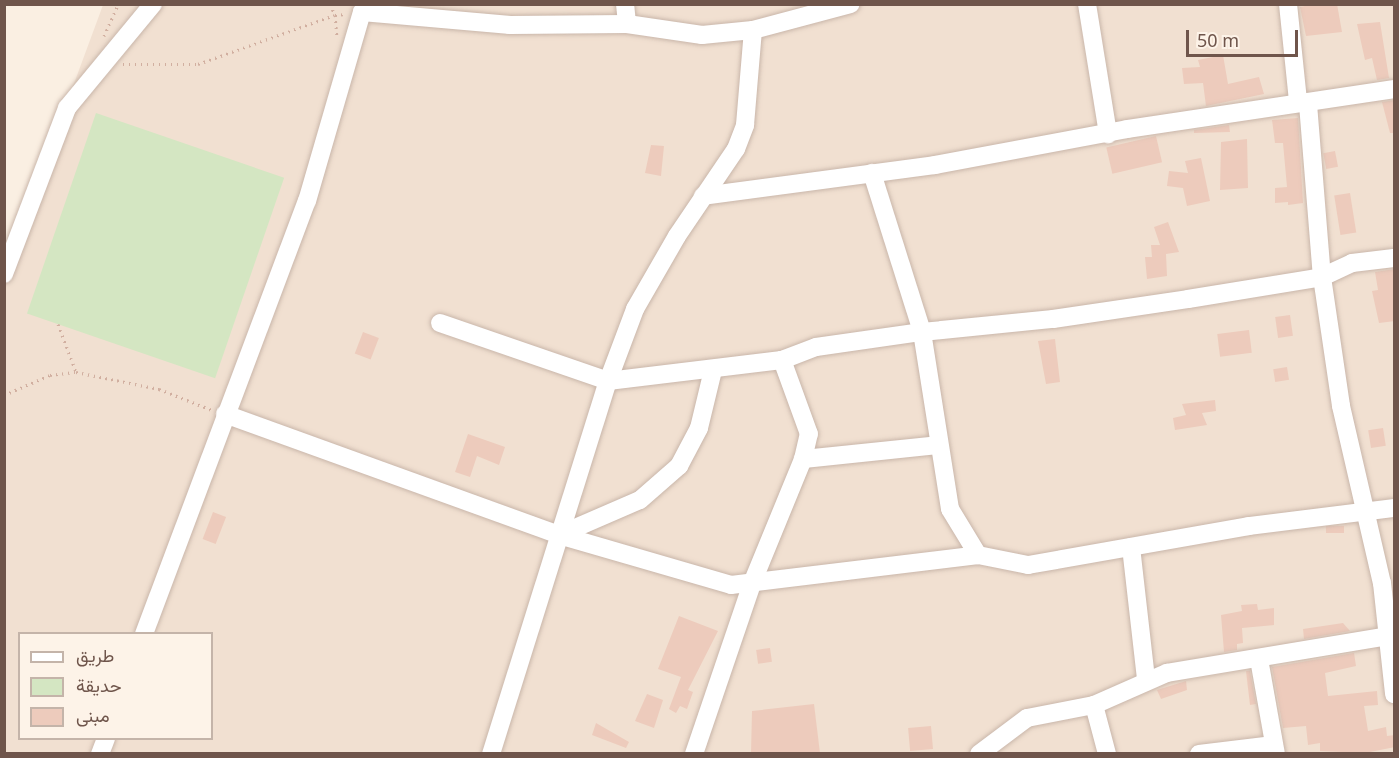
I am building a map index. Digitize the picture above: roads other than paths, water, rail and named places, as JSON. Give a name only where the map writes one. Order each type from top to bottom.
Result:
[{"type":"street","points":[[4,274],[67,108],[107,64],[153,4]]},
{"type":"street","points":[[625,4],[627,24]]},
{"type":"street","points":[[144,632],[307,201],[362,12],[510,25],[627,24],[702,35],[753,30],[812,9],[851,4]]},
{"type":"street","points":[[1087,4],[1108,134]]},
{"type":"street","points":[[1287,4],[1303,103],[1322,277],[1341,406],[1392,636],[1395,694]]},
{"type":"street","points":[[491,753],[608,381],[635,309],[703,196],[729,163],[745,125],[753,30]]},
{"type":"street","points":[[703,196],[872,173],[1395,89]]},
{"type":"street","points":[[872,173],[922,332],[938,445],[950,509],[978,555]]},
{"type":"street","points":[[440,323],[608,381],[782,360],[816,347],[922,332],[1053,319],[1322,277],[1352,262],[1395,258]]},
{"type":"street","points":[[694,753],[753,581],[803,459],[809,434],[782,360]]},
{"type":"street","points":[[559,535],[640,500],[679,466],[699,428],[713,370]]},
{"type":"street","points":[[225,414],[559,535],[731,585],[978,555],[1028,565],[1131,547],[1395,508]]},
{"type":"street","points":[[803,459],[938,445]]},
{"type":"street","points":[[1131,547],[1146,679]]},
{"type":"street","points":[[979,753],[1027,718],[1094,705],[1146,679],[1392,636]]},
{"type":"street","points":[[1199,753],[1274,749],[1259,659]]},
{"type":"street","points":[[1094,705],[1107,753]]}]
